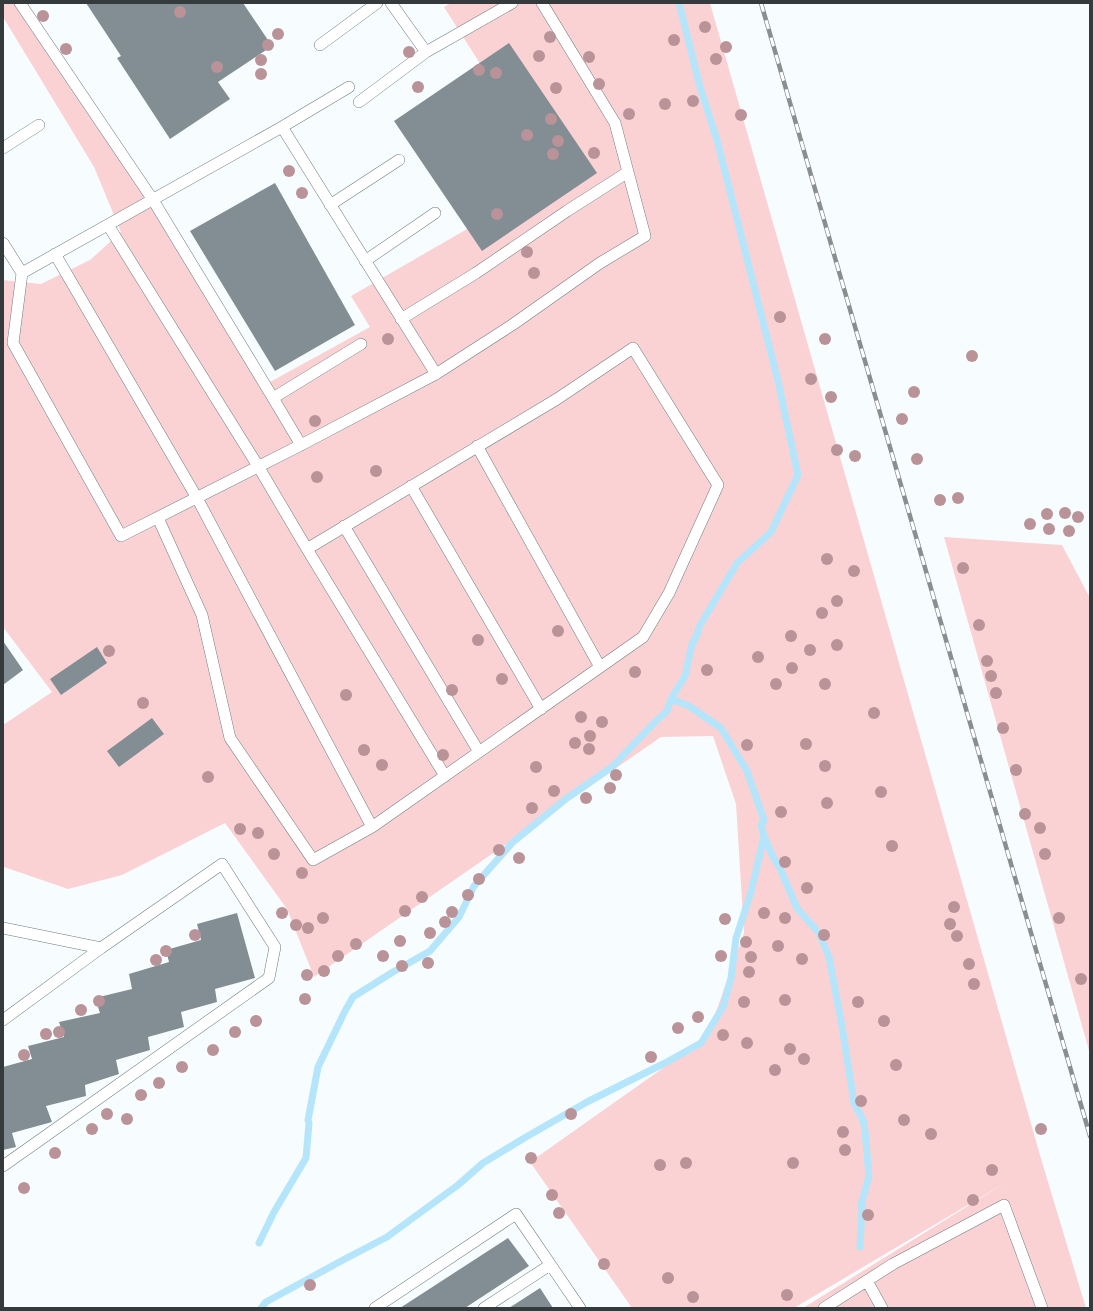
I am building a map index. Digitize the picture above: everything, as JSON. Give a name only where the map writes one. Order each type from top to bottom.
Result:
[{"type":"lane","points":[[20,3],[152,200],[302,445]]},
{"type":"lane","points":[[320,44],[377,3]]},
{"type":"lane","points":[[391,3],[426,52]]},
{"type":"lane","points":[[359,102],[426,52],[512,3]]},
{"type":"lane","points":[[3,243],[22,272],[13,343],[121,536],[302,445],[436,374],[512,325],[600,263],[644,236],[615,123],[542,3]]},
{"type":"lane","points":[[22,272],[282,127],[349,87]]},
{"type":"lane","points":[[3,148],[39,125]]},
{"type":"lane","points":[[282,127],[436,374]]},
{"type":"lane","points":[[330,205],[399,160]]},
{"type":"lane","points":[[401,318],[476,273],[628,172]]},
{"type":"lane","points":[[365,261],[435,213]]},
{"type":"lane","points":[[108,225],[258,466],[306,549],[445,776]]},
{"type":"lane","points":[[55,254],[197,498],[372,827]]},
{"type":"lane","points":[[273,398],[360,344]]},
{"type":"lane","points":[[158,518],[202,614],[230,738],[313,860],[372,827],[643,637],[669,593],[718,485],[633,348],[558,399],[306,549]]},
{"type":"lane","points":[[477,446],[600,667]]},
{"type":"lane","points":[[411,486],[542,709]]},
{"type":"lane","points":[[344,526],[479,752]]},
{"type":"lane","points":[[3,1020],[102,948],[222,864],[275,948],[269,978],[3,1166]]},
{"type":"lane","points":[[4,929],[102,948]]},
{"type":"lane","points":[[824,1308],[893,1264],[1004,1205],[1042,1308]]},
{"type":"lane","points":[[375,1308],[516,1214],[580,1308]]},
{"type":"lane","points":[[484,1308],[550,1265]]},
{"type":"lane","points":[[866,1281],[882,1308]]},
{"type":"shaded area","points":[[3,3],[27,3],[270,382],[370,327],[351,296],[474,225],[496,128],[479,62],[444,7],[451,3],[710,3],[1042,1162],[1086,1308],[803,1308],[1005,1183],[794,1308],[632,1308],[530,1162],[707,1037],[744,933],[736,804],[713,736],[661,737],[314,977],[287,909],[225,823],[122,875],[68,889],[4,867],[3,725],[52,692],[3,627],[3,280],[41,284],[90,260],[121,232],[94,167],[3,17]]},
{"type":"shaded area","points":[[944,537],[1062,545],[1090,598],[1090,1054]]},
{"type":"building","points":[[86,3],[243,3],[272,46],[218,82],[230,99],[170,139],[117,58],[121,56]]},
{"type":"building","points":[[509,43],[597,173],[482,251],[394,121]]},
{"type":"building","points":[[275,183],[355,325],[275,371],[190,231]]},
{"type":"building","points":[[3,641],[23,670],[3,685]]},
{"type":"building","points":[[97,647],[107,663],[61,695],[50,679]]},
{"type":"building","points":[[152,718],[164,734],[119,767],[107,751]]},
{"type":"building","points":[[237,913],[255,978],[215,989],[217,1002],[181,1012],[184,1027],[148,1037],[150,1050],[116,1060],[119,1074],[85,1085],[86,1096],[46,1106],[52,1122],[12,1133],[16,1147],[3,1150],[3,1067],[32,1059],[28,1046],[64,1037],[59,1022],[100,1013],[95,998],[132,989],[129,974],[169,962],[166,950],[201,940],[197,924]]},
{"type":"building","points":[[508,1238],[529,1266],[465,1308],[400,1308]]},
{"type":"building","points":[[540,1288],[553,1308],[509,1308]]},
{"type":"waterway","points":[[259,1243],[274,1212],[306,1158],[308,1120],[318,1067],[353,997],[430,951],[459,917],[474,886],[513,842],[567,798],[612,767],[667,711],[671,699],[685,676],[692,644],[699,627],[737,563],[771,532],[798,475],[778,381],[717,140],[700,87],[679,3]]},
{"type":"waterway","points":[[671,699],[689,706],[721,728],[747,771],[764,820],[761,825],[764,836],[797,908],[819,933],[829,957],[854,1103],[863,1120],[865,1131],[869,1176],[861,1205],[860,1247]]},
{"type":"waterway","points":[[261,1308],[266,1302],[387,1237],[458,1185],[483,1163],[526,1137],[587,1102],[665,1063],[701,1043],[723,1007],[731,978],[736,938],[751,892],[764,836]]},
{"type":"railway","points":[[761,3],[1090,1136]]}]
